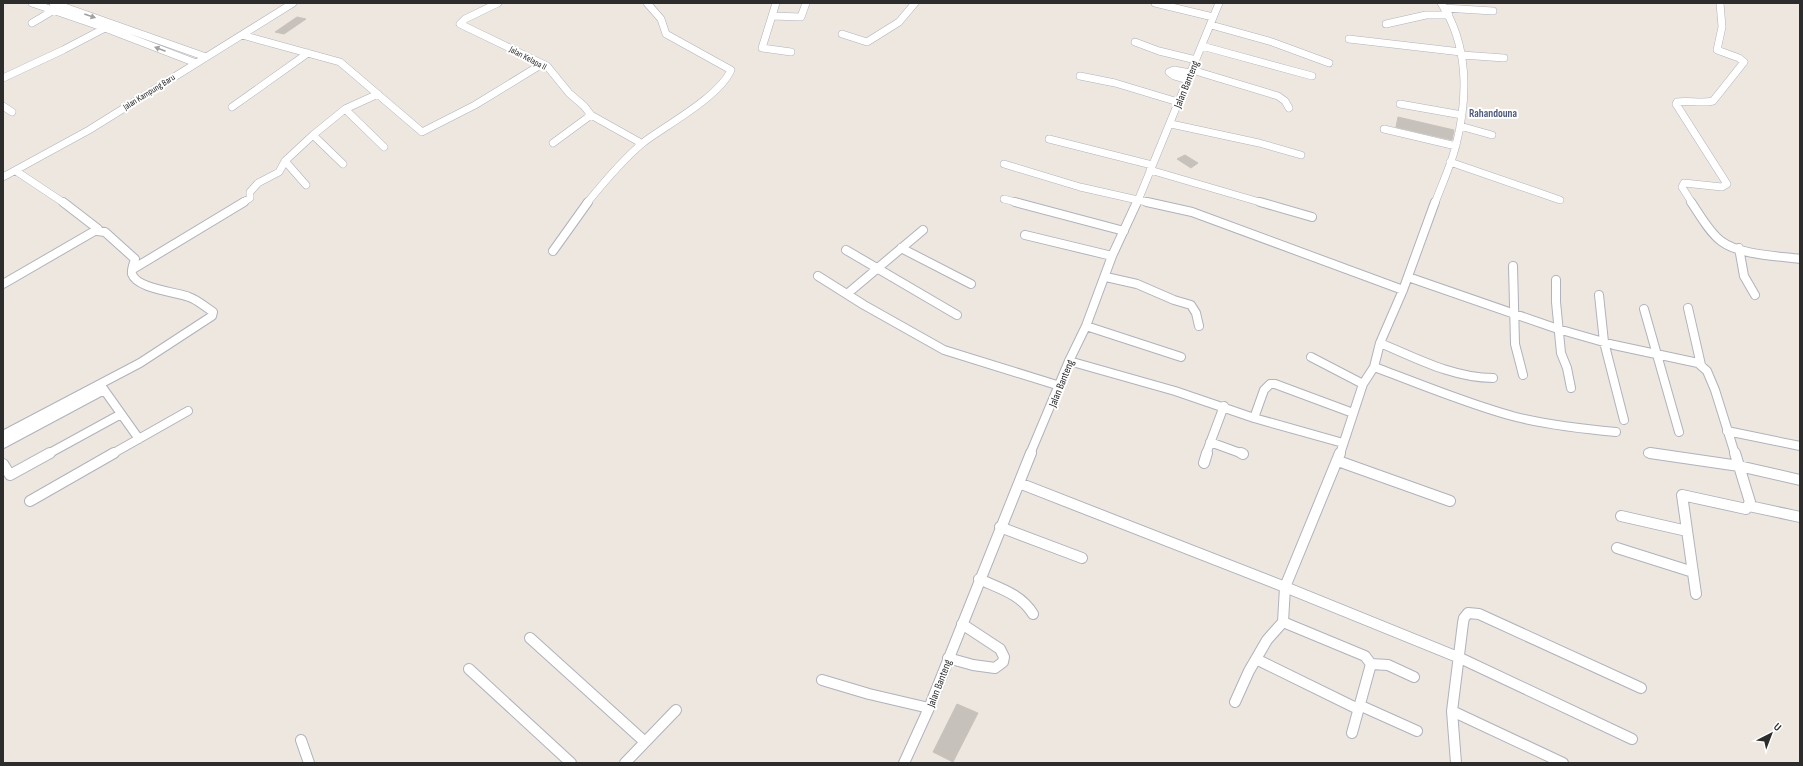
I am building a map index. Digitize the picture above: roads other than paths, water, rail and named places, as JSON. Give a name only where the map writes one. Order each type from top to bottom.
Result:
[{"type":"street","points":[[32,3],[105,28],[196,63]]},
{"type":"street","points":[[53,3],[206,57]]},
{"type":"street","name":"Jalan Kampung Baru","points":[[3,177],[89,130],[293,3]]},
{"type":"street","name":"Jalan Kelapa II","points":[[498,3],[465,19],[460,24],[550,68],[569,93],[584,106],[591,115],[641,143]]},
{"type":"street","points":[[553,251],[578,213],[597,189],[641,143],[649,139],[700,102],[726,80],[731,72],[726,67],[666,34],[661,19],[647,3]]},
{"type":"street","points":[[776,3],[762,48],[791,52]]},
{"type":"street","points":[[772,16],[801,17],[806,3]]},
{"type":"street","points":[[842,34],[860,41],[868,42],[899,22],[915,3]]},
{"type":"street","points":[[1155,3],[1213,17]]},
{"type":"street","name":"Jalan Banteng","points":[[904,763],[929,708],[1000,527],[1060,386],[1069,361],[1086,326],[1106,277],[1112,256],[1138,200],[1219,3]]},
{"type":"street","points":[[1720,3],[1723,17],[1721,40],[1717,50],[1739,58],[1744,62],[1713,101],[1707,103],[1681,101],[1677,102],[1676,104],[1726,186],[1722,187],[1684,183],[1682,187],[1716,238],[1729,246],[1800,259]]},
{"type":"street","points":[[1235,702],[1249,670],[1267,640],[1283,622],[1285,587],[1338,461],[1342,443],[1363,384],[1374,367],[1380,343],[1408,277],[1456,146],[1462,115],[1464,86],[1462,54],[1458,36],[1444,9]]},
{"type":"street","points":[[1386,24],[1426,15],[1444,9],[1493,11]]},
{"type":"street","points":[[32,23],[54,10]]},
{"type":"street","points":[[1211,25],[1272,42],[1329,63]]},
{"type":"street","points":[[3,78],[63,50],[105,28]]},
{"type":"street","points":[[242,35],[340,62],[422,132],[475,105],[542,64]]},
{"type":"street","points":[[1349,39],[1504,58]]},
{"type":"street","points":[[1135,42],[1159,51],[1196,60]]},
{"type":"street","points":[[1202,46],[1312,76]]},
{"type":"street","points":[[232,107],[308,53]]},
{"type":"street","points":[[1190,74],[1278,96],[1285,101],[1289,108]]},
{"type":"street","points":[[1080,76],[1115,82],[1178,102]]},
{"type":"street","points":[[133,269],[250,198],[250,192],[258,183],[279,172],[285,161],[313,134],[345,109],[378,94]]},
{"type":"street","points":[[1400,104],[1462,115]]},
{"type":"street","points":[[3,106],[12,112]]},
{"type":"street","points":[[345,109],[384,147]]},
{"type":"street","points":[[553,143],[591,115]]},
{"type":"street","points":[[1170,124],[1301,155]]},
{"type":"street","points":[[1460,126],[1492,135]]},
{"type":"street","points":[[1384,129],[1456,146]]},
{"type":"street","points":[[313,134],[343,164]]},
{"type":"street","points":[[1050,139],[1312,217]]},
{"type":"street","points":[[285,161],[306,185]]},
{"type":"street","points":[[1450,162],[1560,200]]},
{"type":"street","points":[[1004,164],[1080,187],[1192,212],[1220,221],[1290,249],[1402,290]]},
{"type":"street","points":[[16,171],[55,196],[96,227],[97,231]]},
{"type":"street","points":[[1004,199],[1124,231]]},
{"type":"street","points":[[847,294],[923,230]]},
{"type":"street","points":[[3,284],[97,231],[105,232],[136,259],[133,269],[133,276],[151,288],[190,297],[212,310],[213,314],[102,387],[3,444]]},
{"type":"street","points":[[1025,235],[1112,256]]},
{"type":"street","points":[[901,248],[971,284]]},
{"type":"street","points":[[1739,248],[1744,276],[1755,295]]},
{"type":"street","points":[[846,250],[957,315]]},
{"type":"street","points":[[1513,266],[1513,314],[1515,344],[1523,375]]},
{"type":"street","points":[[818,276],[944,350],[1060,386]]},
{"type":"street","points":[[1106,277],[1137,284],[1174,300],[1191,305],[1196,313],[1199,326]]},
{"type":"street","points":[[1408,277],[1558,329],[1604,342],[1694,361],[1701,365],[1707,371],[1715,390],[1748,496],[1749,506]]},
{"type":"street","points":[[1556,280],[1556,302],[1561,353],[1567,368],[1570,388]]},
{"type":"street","points":[[1599,295],[1604,342],[1624,420]]},
{"type":"street","points":[[1688,308],[1701,365]]},
{"type":"street","points":[[1644,309],[1679,432]]},
{"type":"street","points":[[1086,326],[1181,357]]},
{"type":"street","points":[[1380,343],[1460,374],[1478,378],[1494,378]]},
{"type":"street","points":[[1311,357],[1363,384]]},
{"type":"street","points":[[1069,361],[1224,406],[1254,418],[1342,443]]},
{"type":"street","points":[[1374,367],[1496,411],[1571,427],[1616,432]]},
{"type":"street","points":[[1254,418],[1264,390],[1270,384],[1353,413]]},
{"type":"street","points":[[102,387],[139,439]]},
{"type":"street","points":[[3,435],[102,387]]},
{"type":"street","points":[[1204,463],[1210,442],[1224,406]]},
{"type":"street","points":[[30,501],[188,412]]},
{"type":"street","points":[[3,464],[10,475],[121,414]]},
{"type":"street","points":[[1727,431],[1800,446]]},
{"type":"street","points":[[1210,442],[1243,454]]},
{"type":"street","points":[[1648,452],[1738,466],[1800,480]]},
{"type":"street","points":[[1338,461],[1450,501]]},
{"type":"street","points":[[1019,483],[1285,587],[1460,658],[1632,739]]},
{"type":"street","points":[[1696,594],[1682,495],[1741,509],[1749,506],[1800,517]]},
{"type":"street","points":[[1621,516],[1687,531]]},
{"type":"street","points":[[1000,527],[1082,558]]},
{"type":"street","points":[[1617,548],[1693,572]]},
{"type":"street","points":[[979,579],[1021,599],[1033,614]]},
{"type":"street","points":[[1456,763],[1452,711],[1464,618],[1468,613],[1474,612],[1641,688]]},
{"type":"street","points":[[1283,622],[1365,656],[1371,664]]},
{"type":"street","points":[[948,658],[973,665],[995,668],[1003,662],[1004,658],[1000,649],[962,624]]},
{"type":"street","points":[[530,638],[645,742]]},
{"type":"street","points":[[1256,659],[1358,707],[1418,731]]},
{"type":"street","points":[[1371,664],[1379,662],[1414,677]]},
{"type":"street","points":[[1352,733],[1371,664]]},
{"type":"street","points":[[469,669],[571,763]]},
{"type":"street","points":[[822,680],[869,694],[929,708]]},
{"type":"street","points":[[625,763],[676,710]]},
{"type":"street","points":[[1452,711],[1563,763]]},
{"type":"street","points":[[301,740],[309,763]]},
{"type":"district","name":"Rahandouna","points":[[1493,113]]}]
